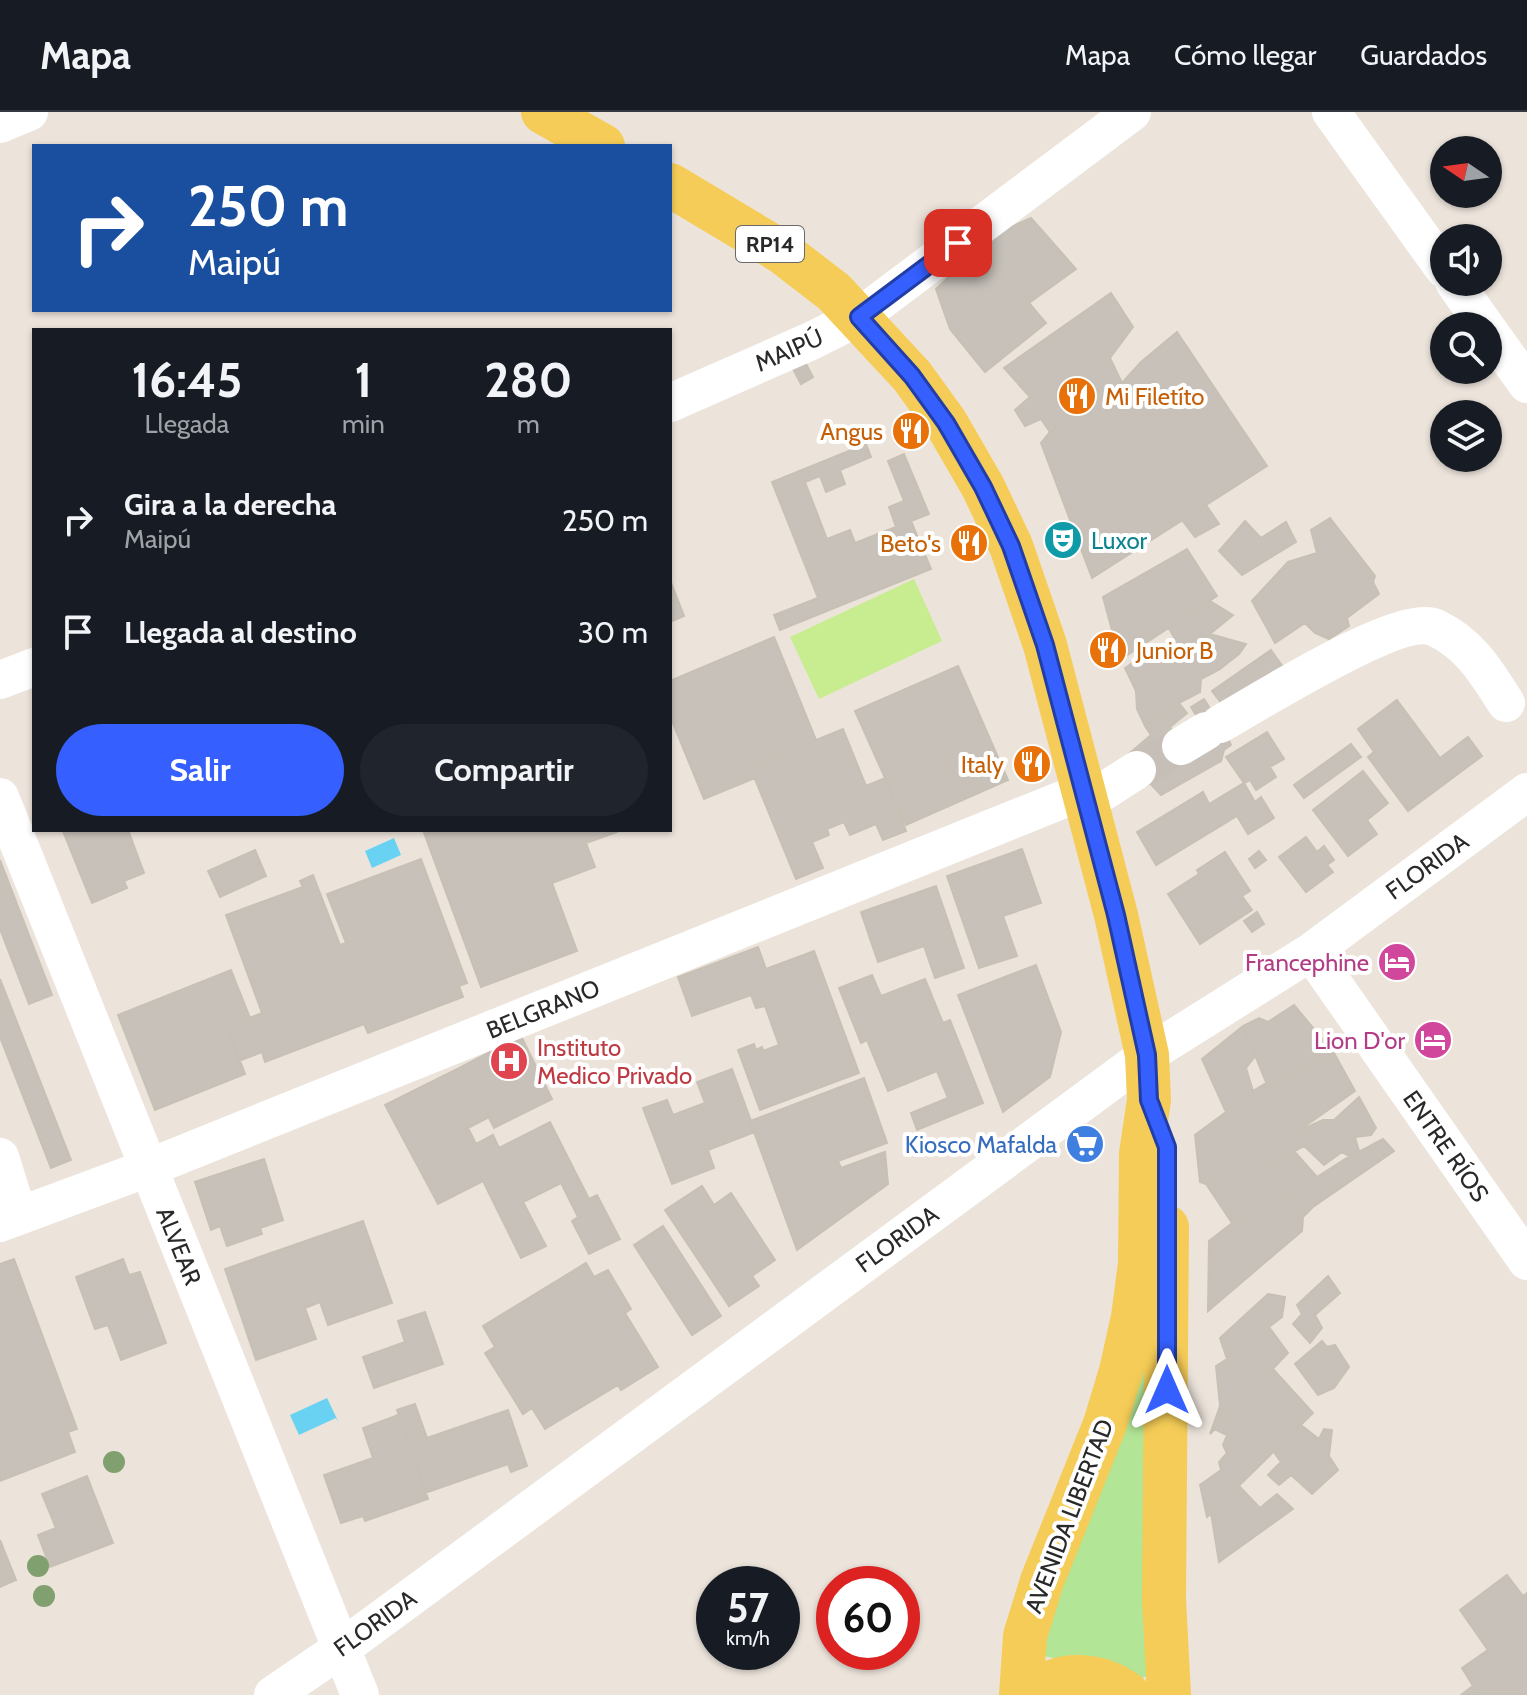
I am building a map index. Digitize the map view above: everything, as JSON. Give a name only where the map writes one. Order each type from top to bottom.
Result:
[{"type":"main road","points":[[543,112],[599,144]]},
{"type":"main road","name":"AVENIDA LIBERTAD","points":[[672,186],[782,252],[834,292],[912,376],[946,423],[983,487],[1011,546],[1045,645],[1116,915],[1147,1055],[1149,1100],[1141,1154],[1140,1264],[1124,1358],[1105,1424],[1032,1610],[1025,1636],[1021,1695]]},
{"type":"main road","name":"AVENIDA LIBERTAD","points":[[1149,1100],[1167,1147],[1164,1599],[1169,1695]]},
{"type":"main road","points":[[1034,1695],[1048,1683],[1072,1677],[1108,1683],[1129,1695]]},
{"type":"street","points":[[0,124],[29,112]]},
{"type":"street","name":"MAIPÚ","points":[[672,402],[859,317],[1132,112]]},
{"type":"street","points":[[1331,112],[1430,250]]},
{"type":"street","points":[[1502,349],[1527,384]]},
{"type":"street","points":[[1202,734],[1332,660],[1408,628],[1433,626],[1473,653],[1506,703]]},
{"type":"street","points":[[0,680],[32,668]]},
{"type":"street","name":"BELGRANO","points":[[9,1219],[148,1168],[1086,797],[1137,770]]},
{"type":"street","name":"FLORIDA","points":[[273,1695],[342,1648],[1147,1055],[1311,952],[1527,792]]},
{"type":"street","name":"ALVEAR","points":[[0,797],[360,1695]]},
{"type":"street","name":"ENTRE RÍOS","points":[[1311,952],[1527,1261]]},
{"type":"street","points":[[0,1157],[9,1219]]},
{"type":"green space","points":[[914,579],[942,641],[819,699],[790,637]]},
{"type":"green space","points":[[1144,1340],[1151,1675],[1142,1678],[1089,1658],[1044,1655],[1047,1620]]},
{"type":"water","points":[[394,838],[401,855],[372,868],[365,851]]},
{"type":"water","points":[[327,1398],[339,1423],[336,1418],[299,1435],[290,1415]]},
{"type":"building","points":[[1031,218],[1076,269],[1029,303],[1046,323],[985,372],[950,329],[936,289],[993,235]]},
{"type":"building","points":[[1111,293],[1133,327],[1110,358],[1122,383],[1050,432],[1041,419],[1025,426],[1015,410],[1030,397],[1004,368]]},
{"type":"building","points":[[1177,332],[1267,466],[1092,578],[1041,443],[1050,432],[1122,383],[1141,362]]},
{"type":"building","points":[[805,362],[813,377],[801,384],[793,369]]},
{"type":"building","points":[[866,444],[871,457],[840,470],[845,484],[826,492],[820,476],[805,482],[827,539],[850,530],[855,543],[896,527],[889,507],[904,501],[888,461],[904,454],[929,514],[911,521],[931,569],[780,630],[774,615],[818,598],[772,482]]},
{"type":"building","points":[[1206,505],[1219,524],[1195,537],[1182,520]]},
{"type":"building","points":[[1330,518],[1375,576],[1373,582],[1379,594],[1347,618],[1349,626],[1329,639],[1315,633],[1305,623],[1275,643],[1252,601],[1288,562],[1317,553],[1311,530]]},
{"type":"building","points":[[1245,521],[1261,538],[1286,522],[1296,542],[1242,575],[1219,551]]},
{"type":"building","points":[[1187,549],[1217,596],[1120,660],[1103,597]]},
{"type":"building","points":[[672,585],[684,616],[672,621]]},
{"type":"building","points":[[1210,601],[1233,615],[1210,634],[1246,644],[1220,669],[1191,613]]},
{"type":"building","points":[[1191,613],[1220,669],[1201,679],[1200,692],[1169,708],[1145,726],[1137,709],[1136,691],[1125,668],[1159,644],[1175,662],[1184,656],[1169,628]]},
{"type":"building","points":[[774,637],[816,740],[750,767],[755,778],[704,799],[672,721],[672,680]]},
{"type":"building","points":[[1271,650],[1290,677],[1231,716],[1212,691]]},
{"type":"building","points":[[958,666],[1008,780],[906,825],[855,711]]},
{"type":"building","points":[[1204,699],[1220,724],[1208,735],[1191,707]]},
{"type":"building","points":[[1397,700],[1440,758],[1468,737],[1482,756],[1408,811],[1368,757],[1374,752],[1358,729]]},
{"type":"building","points":[[1179,703],[1187,713],[1170,727],[1183,749],[1225,732],[1231,745],[1224,750],[1221,761],[1161,795],[1125,757],[1151,735],[1145,726]]},
{"type":"building","points":[[843,729],[866,786],[885,778],[906,831],[883,840],[876,824],[850,835],[844,822],[827,829],[829,835],[812,842],[823,868],[796,879],[750,767]]},
{"type":"building","points":[[1267,732],[1284,759],[1270,767],[1276,777],[1256,790],[1250,780],[1244,783],[1226,757]]},
{"type":"building","points":[[1351,744],[1361,757],[1304,798],[1294,785]]},
{"type":"building","points":[[1363,771],[1388,803],[1367,820],[1377,834],[1348,856],[1313,810]]},
{"type":"building","points":[[1244,783],[1255,802],[1261,797],[1274,818],[1248,834],[1237,816],[1156,865],[1137,832],[1203,792],[1209,804]]},
{"type":"building","points":[[63,832],[129,832],[144,873],[124,881],[127,888],[92,903]]},
{"type":"building","points":[[424,832],[617,832],[586,843],[595,867],[552,883],[577,951],[481,987]]},
{"type":"building","points":[[1306,837],[1317,852],[1324,846],[1334,860],[1327,865],[1333,872],[1306,892],[1279,857]]},
{"type":"building","points":[[1022,849],[1041,903],[1003,916],[1017,956],[979,968],[947,876]]},
{"type":"building","points":[[255,850],[266,876],[220,897],[208,871]]},
{"type":"building","points":[[1259,851],[1266,860],[1255,868],[1249,859]]},
{"type":"building","points":[[1225,852],[1250,891],[1242,896],[1252,910],[1200,944],[1168,894]]},
{"type":"building","points":[[421,859],[467,983],[459,986],[463,997],[368,1033],[364,1024],[265,1062],[262,1052],[239,1061],[227,1027],[262,1013],[226,915],[303,887],[300,881],[313,875],[340,945],[346,943],[327,894]]},
{"type":"building","points":[[0,860],[52,995],[29,1004],[0,929]]},
{"type":"building","points":[[936,886],[964,968],[935,978],[924,946],[878,962],[861,912]]},
{"type":"building","points":[[1257,912],[1264,924],[1252,932],[1244,921]]},
{"type":"building","points":[[758,947],[766,969],[814,951],[859,1073],[760,1110],[738,1050],[754,1044],[756,1050],[762,1047],[763,1051],[779,1045],[765,1006],[756,1008],[751,995],[692,1016],[678,977]]},
{"type":"building","points":[[1036,965],[1061,1032],[1050,1077],[1003,1112],[958,995]]},
{"type":"building","points":[[231,970],[250,1018],[227,1027],[245,1074],[155,1110],[118,1015]]},
{"type":"building","points":[[872,975],[881,996],[925,979],[943,1023],[950,1020],[983,1103],[917,1130],[911,1113],[948,1098],[937,1071],[888,1091],[867,1040],[861,1043],[839,988]]},
{"type":"building","points":[[0,979],[71,1160],[51,1168],[0,1037]]},
{"type":"building","points":[[1294,1005],[1334,1053],[1268,1087],[1243,1026],[1259,1018],[1268,1022]]},
{"type":"building","points":[[1243,1026],[1256,1055],[1246,1068],[1253,1091],[1266,1083],[1298,1131],[1223,1168],[1206,1184],[1200,1182],[1195,1135],[1226,1112],[1202,1059]]},
{"type":"building","points":[[521,1036],[552,1099],[494,1128],[463,1066]]},
{"type":"building","points":[[1334,1053],[1355,1091],[1298,1131],[1268,1087]]},
{"type":"building","points":[[463,1066],[489,1117],[468,1128],[476,1144],[493,1135],[499,1148],[550,1122],[589,1199],[597,1195],[620,1239],[589,1254],[572,1221],[578,1217],[561,1183],[523,1202],[546,1246],[521,1258],[483,1181],[438,1204],[385,1105]]},
{"type":"building","points":[[732,1069],[755,1132],[708,1150],[714,1168],[672,1184],[643,1108],[667,1100],[673,1115],[705,1103],[697,1082]]},
{"type":"building","points":[[864,1078],[887,1143],[838,1161],[841,1168],[885,1152],[888,1184],[797,1250],[750,1121]]},
{"type":"building","points":[[1359,1097],[1376,1128],[1371,1135],[1355,1137],[1359,1151],[1349,1156],[1342,1152],[1324,1165],[1304,1146],[1298,1131],[1323,1120],[1334,1120]]},
{"type":"building","points":[[1298,1131],[1304,1146],[1264,1168],[1280,1197],[1232,1223],[1206,1184],[1223,1168]]},
{"type":"building","points":[[1383,1139],[1394,1151],[1303,1217],[1290,1200],[1278,1193],[1264,1168],[1294,1151],[1317,1177]]},
{"type":"building","points":[[264,1159],[283,1220],[260,1228],[262,1234],[227,1246],[220,1226],[211,1230],[195,1182]]},
{"type":"building","points":[[702,1186],[714,1205],[731,1193],[775,1260],[752,1276],[759,1286],[729,1306],[665,1210]]},
{"type":"building","points":[[1280,1197],[1290,1200],[1303,1217],[1302,1231],[1208,1311],[1209,1241],[1232,1223]]},
{"type":"building","points":[[363,1221],[392,1303],[328,1325],[320,1302],[305,1308],[316,1339],[256,1360],[225,1269]]},
{"type":"building","points":[[663,1226],[721,1316],[692,1335],[634,1245]]},
{"type":"building","points":[[14,1259],[77,1429],[68,1432],[75,1452],[0,1481],[0,1264]]},
{"type":"building","points":[[123,1259],[129,1275],[140,1272],[166,1343],[121,1360],[108,1325],[95,1329],[76,1277]]},
{"type":"building","points":[[586,1263],[594,1277],[608,1270],[631,1309],[625,1313],[658,1367],[621,1390],[618,1385],[545,1429],[532,1408],[523,1414],[485,1353],[495,1347],[483,1326]]},
{"type":"building","points":[[1328,1276],[1340,1293],[1315,1315],[1322,1328],[1310,1343],[1293,1324],[1302,1314],[1297,1305]]},
{"type":"building","points":[[1268,1294],[1285,1297],[1282,1317],[1269,1327],[1288,1353],[1210,1434],[1220,1406],[1216,1366],[1227,1359],[1220,1338]]},
{"type":"building","points":[[425,1312],[443,1364],[374,1388],[363,1357],[405,1342],[398,1321]]},
{"type":"building","points":[[1322,1341],[1327,1347],[1335,1345],[1349,1367],[1334,1388],[1318,1395],[1295,1364]]},
{"type":"building","points":[[1273,1369],[1313,1413],[1207,1517],[1200,1485],[1221,1470],[1219,1462],[1227,1453],[1223,1445],[1227,1435],[1214,1429]]},
{"type":"building","points":[[415,1404],[427,1438],[508,1410],[527,1466],[511,1472],[508,1464],[425,1493],[397,1410]]},
{"type":"building","points":[[398,1415],[428,1499],[365,1521],[363,1516],[341,1523],[324,1475],[373,1458],[363,1428]]},
{"type":"building","points":[[1301,1425],[1319,1439],[1324,1429],[1332,1430],[1329,1456],[1338,1470],[1312,1494],[1291,1475],[1279,1485],[1268,1475],[1281,1462],[1274,1452]]},
{"type":"building","points":[[87,1476],[113,1543],[50,1567],[38,1535],[56,1528],[42,1494]]},
{"type":"building","points":[[1239,1486],[1260,1508],[1277,1494],[1293,1509],[1219,1562],[1211,1513]]},
{"type":"building","points":[[0,1540],[16,1580],[0,1587]]},
{"type":"building","points":[[1507,1575],[1523,1596],[1527,1593],[1527,1620],[1488,1650],[1460,1610]]},
{"type":"building","points":[[1527,1620],[1527,1695],[1520,1695],[1488,1650]]},
{"type":"building","points":[[1488,1650],[1520,1695],[1480,1695],[1473,1686],[1462,1668]]},
{"type":"building","points":[[1473,1686],[1480,1695],[1461,1695]]},
{"type":"tunnel","points":[[1137,770],[1181,746]]},
{"type":"place","name":"Mi Filetíto","points":[[1077,396]]},
{"type":"place","name":"Angus","points":[[911,431]]},
{"type":"place","name":"Luxor","points":[[1063,540]]},
{"type":"place","name":"Beto's","points":[[969,543]]},
{"type":"place","name":"Junior B","points":[[1108,650]]},
{"type":"place","name":"Italy","points":[[1032,764]]},
{"type":"place","name":"Francephine","points":[[1397,962]]},
{"type":"place","name":"Lion D'or","points":[[1433,1040]]},
{"type":"place","name":"Instituto Medico Privado","points":[[509,1061]]},
{"type":"place","name":"Kiosco Mafalda","points":[[1085,1144]]},
{"type":"route","points":[[958,243],[859,317],[912,376],[946,423],[983,487],[1011,546],[1045,645],[1116,915],[1147,1055],[1149,1100],[1167,1147],[1167,1390]]}]
